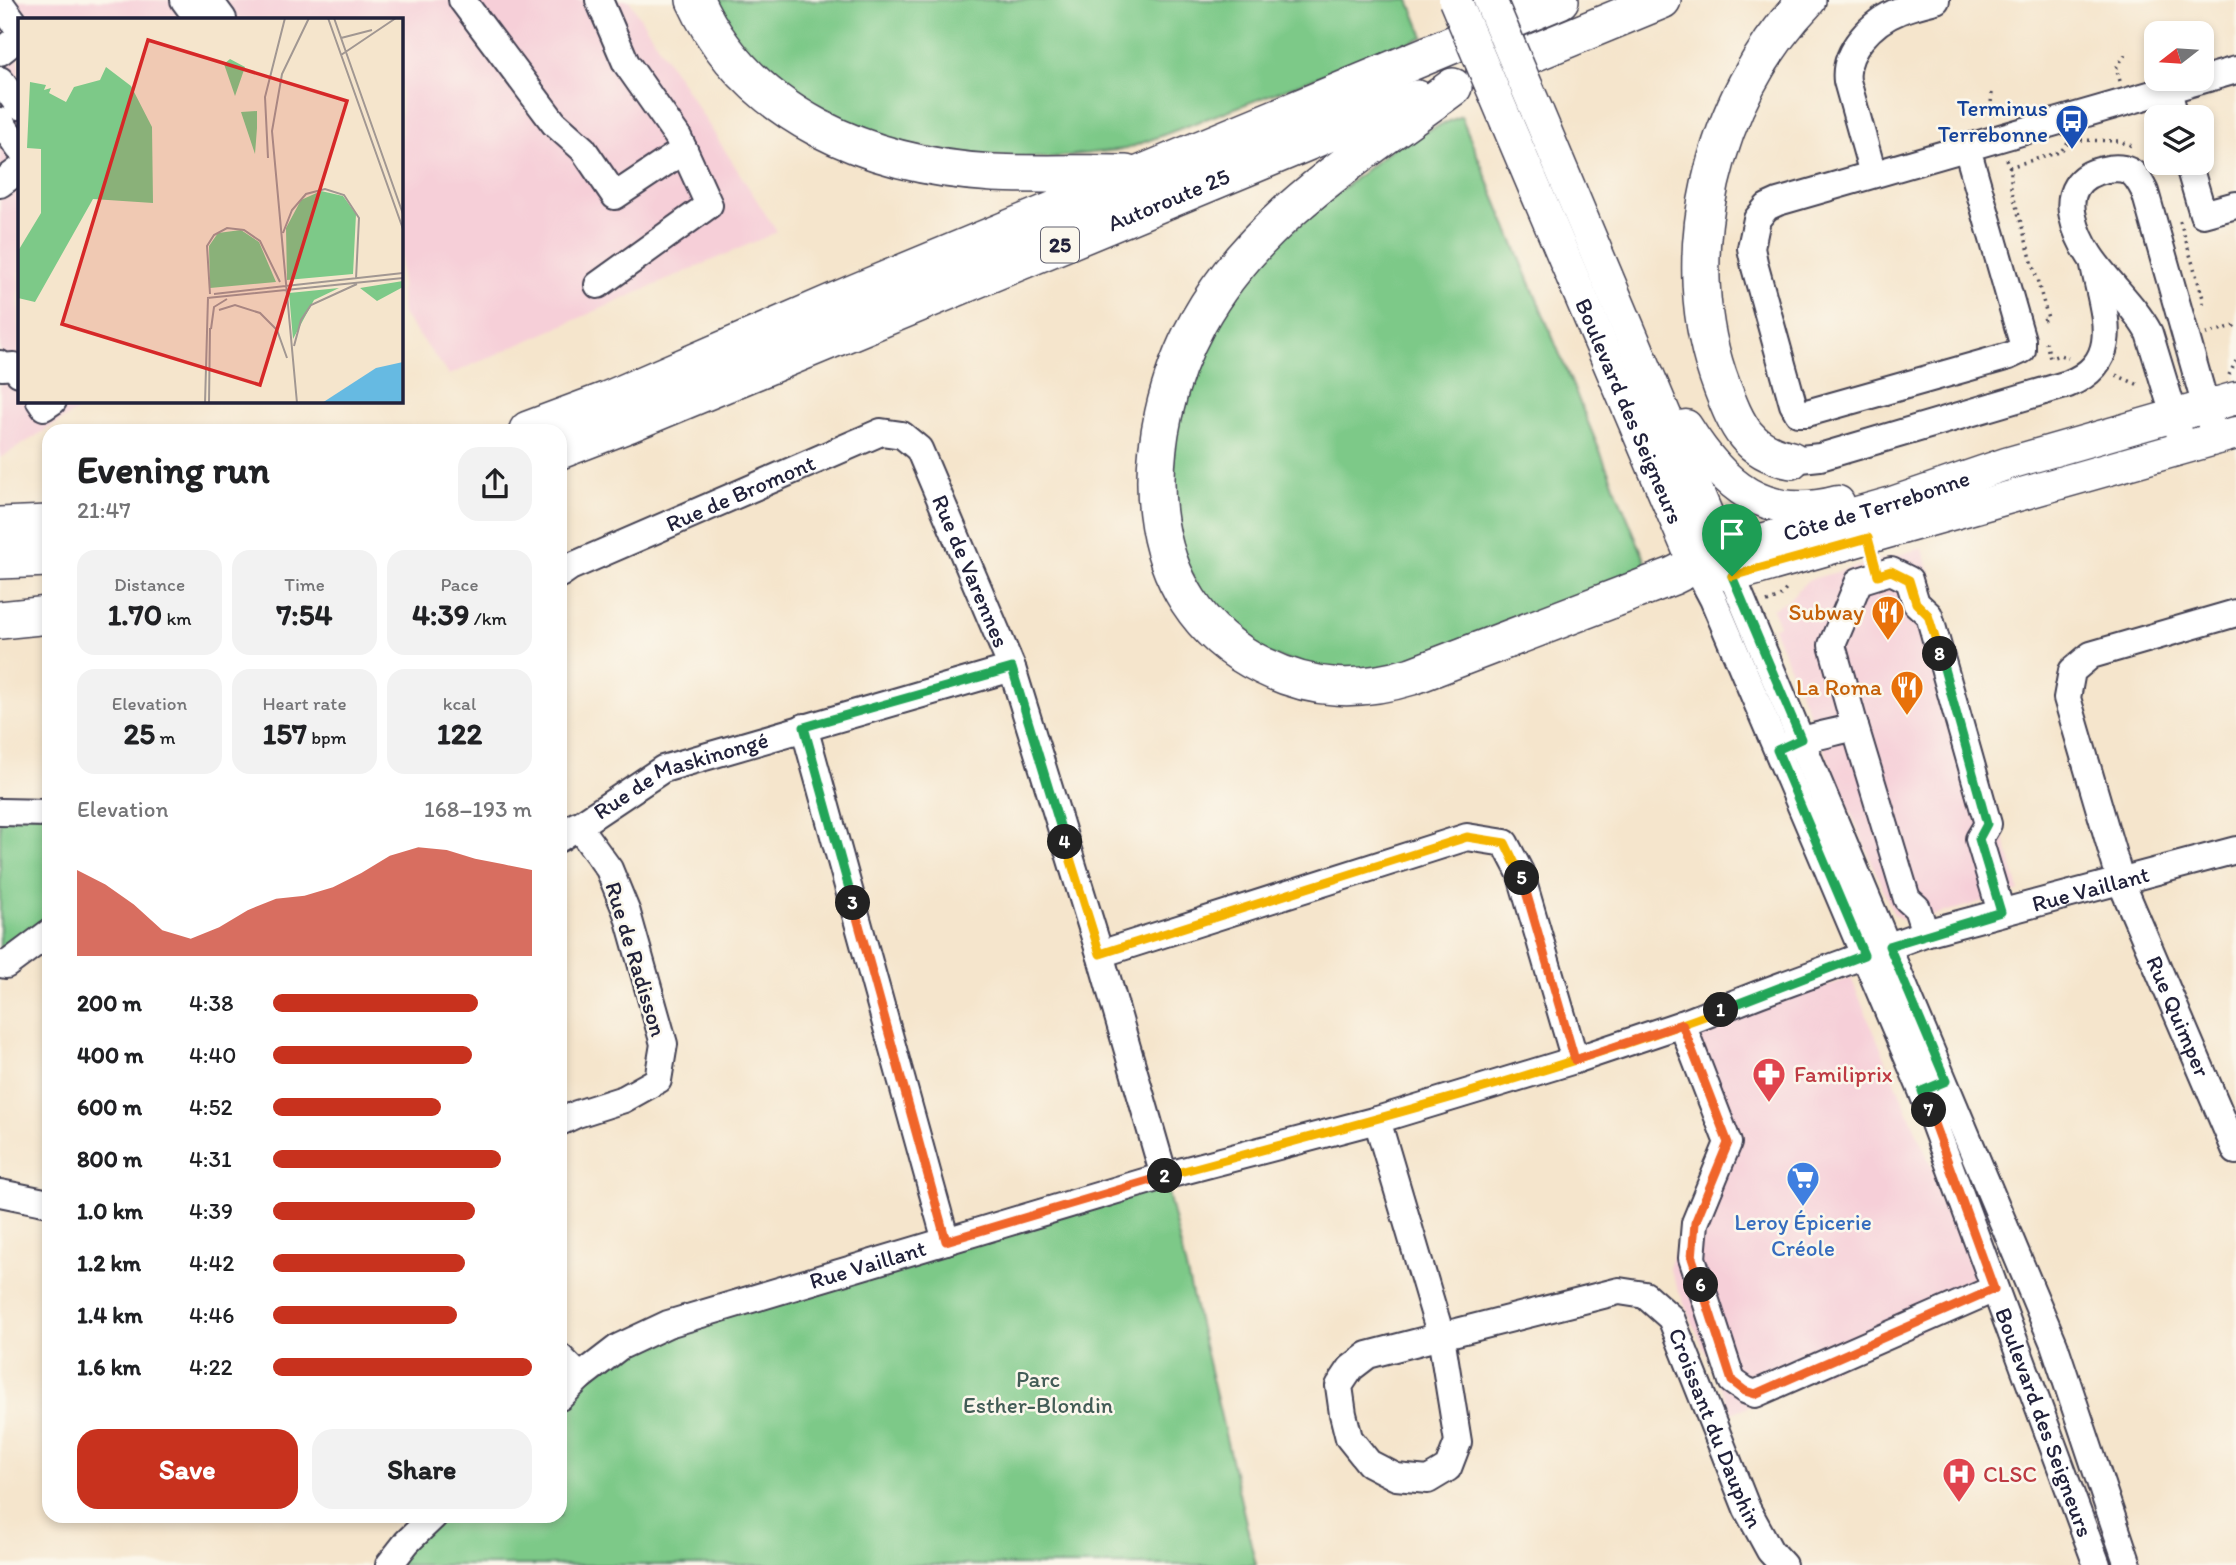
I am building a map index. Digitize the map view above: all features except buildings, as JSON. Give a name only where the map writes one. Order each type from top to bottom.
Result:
[{"type":"highway","points":[[695,0],[718,42],[734,64],[760,89],[802,120],[852,143],[908,160],[971,171],[1141,174]]},
{"type":"highway","name":"Autoroute 25","points":[[544,424],[599,404],[857,292],[1560,0]]},
{"type":"highway","name":"Autoroute 25","points":[[567,447],[1377,113],[1453,86],[1662,0]]},
{"type":"highway","points":[[1791,460],[1757,448],[1748,440],[1733,415],[1720,382],[1709,337],[1701,264],[1705,210],[1724,135],[1744,90],[1769,48],[1807,0]]},
{"type":"highway","points":[[1453,86],[1331,175],[1276,222],[1228,276],[1199,321],[1175,373],[1164,414],[1157,460],[1157,514],[1164,551],[1177,583],[1196,612],[1210,627],[1224,641],[1255,663],[1312,684],[1352,688],[1392,682],[1430,670],[1662,580],[1717,564]]},
{"type":"highway","points":[[567,454],[630,423]]},
{"type":"highway","points":[[0,526],[42,524]]},
{"type":"highway","points":[[0,560],[42,558]]},
{"type":"highway","points":[[0,620],[42,616]]},
{"type":"main road","name":"Boulevard des Seigneurs","points":[[1455,0],[1507,123],[1717,564]]},
{"type":"main road","name":"Boulevard des Seigneurs","points":[[1490,0],[1648,372],[1717,564]]},
{"type":"main road","points":[[1648,372],[1716,469],[1747,493],[1780,506],[1814,507],[2007,464]]},
{"type":"main road","name":"Côte de Terrebonne","points":[[1717,564],[2007,464],[2175,415],[2223,394]]},
{"type":"main road","name":"Côte de Terrebonne","points":[[1717,564],[1868,538],[2226,436]]},
{"type":"street","points":[[184,0],[197,18]]},
{"type":"street","points":[[209,0],[222,18]]},
{"type":"street","points":[[462,0],[546,113],[562,132],[583,149],[615,196],[684,150]]},
{"type":"street","points":[[598,285],[709,205],[678,137],[626,63],[599,0]]},
{"type":"street","points":[[1873,174],[1846,81],[1846,67],[1855,48],[1880,22],[1899,11],[1936,0]]},
{"type":"street","points":[[0,3],[18,28]]},
{"type":"street","points":[[0,52],[18,38]]},
{"type":"street","points":[[2214,76],[2236,70]]},
{"type":"street","points":[[0,80],[18,105]]},
{"type":"street","points":[[1967,148],[2022,340],[2022,350],[2009,356],[1802,414],[1793,404],[1751,248],[1754,230],[1762,212],[1774,203],[2165,91]]},
{"type":"street","points":[[0,121],[18,147]]},
{"type":"street","points":[[2184,448],[2155,347],[2145,326],[2093,263],[2075,228],[2071,196],[2080,180],[2087,175],[2113,168],[2129,170],[2136,176],[2145,192],[2223,394],[2226,436]]},
{"type":"street","points":[[0,184],[18,171]]},
{"type":"street","points":[[2192,175],[2203,214],[2236,205]]},
{"type":"street","points":[[1791,460],[1821,457],[2068,384],[2087,375],[2100,358],[2106,337],[2093,263]]},
{"type":"street","points":[[0,364],[2,368],[14,366],[18,372]]},
{"type":"street","name":"Rue de Bromont","points":[[567,569],[881,432],[902,435],[919,449]]},
{"type":"street","name":"Rue de Varennes","points":[[919,449],[1012,668],[1100,954],[1164,1176]]},
{"type":"street","points":[[1868,538],[1878,575]]},
{"type":"street","name":"Boulevard des Seigneurs","points":[[1717,564],[1801,739],[1889,946],[1994,1289],[2097,1565]]},
{"type":"street","name":"Boulevard des Seigneurs","points":[[1717,564],[1713,598],[1864,955],[1934,1086],[2054,1344],[2128,1565]]},
{"type":"street","points":[[1925,933],[1917,908],[1907,899],[1854,727],[1832,645],[1859,580],[1891,571],[1909,580],[1916,603],[1928,615],[1987,824],[1979,839],[2001,912]]},
{"type":"street","name":"Rue Quimper","points":[[2236,613],[2091,655],[2072,671],[2067,698],[2121,883],[2236,1151]]},
{"type":"street","name":"Rue de Maskinongé","points":[[569,831],[663,769],[1012,668]]},
{"type":"street","points":[[804,727],[946,1241]]},
{"type":"street","points":[[1777,750],[1801,739],[1816,738],[1854,727]]},
{"type":"street","points":[[0,812],[42,813]]},
{"type":"street","name":"Rue de Radisson","points":[[567,1119],[624,1099],[658,1080],[664,1044],[627,913],[609,869],[569,831]]},
{"type":"street","points":[[1100,954],[1467,837],[1505,843],[1520,872],[1575,1060]]},
{"type":"street","name":"Rue Vaillant","points":[[567,1390],[618,1347],[668,1324],[1164,1176],[1377,1120],[1575,1060],[1682,1024],[1925,933],[2052,897],[2121,883],[2236,850]]},
{"type":"street","points":[[0,964],[6,965],[42,938]]},
{"type":"street","points":[[1682,1024],[1728,1143],[1695,1223],[1692,1258],[1732,1381],[1745,1391],[1755,1394],[1994,1289]]},
{"type":"street","points":[[1377,1120],[1441,1336],[1458,1442],[1448,1468],[1428,1479],[1396,1477],[1369,1463],[1349,1438],[1339,1386],[1351,1368],[1368,1355],[1441,1336]]},
{"type":"street","points":[[0,1193],[42,1202]]},
{"type":"street","name":"Croissant du Dauphin","points":[[1441,1336],[1619,1291],[1645,1295],[1671,1318],[1747,1509],[1770,1550],[1783,1565]]},
{"type":"street","points":[[2022,1359],[2054,1344]]},
{"type":"street","points":[[567,1364],[580,1377]]},
{"type":"street","points":[[389,1565],[427,1523]]},
{"type":"path","points":[[2122,86],[2116,68],[2124,55]]},
{"type":"path","points":[[1992,93],[1991,104],[1997,122]]},
{"type":"path","points":[[2009,167],[2011,188],[2048,318],[2040,320],[2050,358],[2060,355]]},
{"type":"path","points":[[2197,278],[2203,276]]},
{"type":"path","points":[[2204,334],[2234,326],[2236,323]]},
{"type":"path","points":[[2223,394],[2236,361]]},
{"type":"path","points":[[2106,371],[2149,389]]},
{"type":"shaded area","points":[[0,0],[629,0],[777,232],[449,375],[402,313],[402,18],[18,18],[18,402],[91,402],[55,424],[42,424],[42,432],[0,458]]},
{"type":"shaded area","points":[[1923,548],[2019,891],[1907,923],[1893,913],[1773,628],[1779,625],[1772,609],[1786,602],[1808,580]]},
{"type":"shaded area","points":[[1851,978],[1989,1301],[1732,1413],[1669,1268],[1717,1138],[1674,1035]]},
{"type":"green space","points":[[713,0],[1409,0],[1424,37],[1126,149],[1049,158],[961,155],[879,139],[816,110],[768,77],[740,45]]},
{"type":"green space","points":[[1461,116],[1650,572],[1397,666],[1345,673],[1267,655],[1212,614],[1173,541],[1172,422],[1212,325],[1278,242],[1397,144]]},
{"type":"green space","points":[[0,812],[42,813],[42,937],[0,964]]},
{"type":"green space","name":"Parc Esther-Blondin","points":[[1164,1176],[1256,1565],[392,1565],[429,1523],[567,1523],[567,1394],[619,1347]]},
{"type":"place","name":"Terminus Terrebonne","points":[[2072,151]]},
{"type":"place","name":"Subway","points":[[1888,642]]},
{"type":"place","name":"La Roma","points":[[1907,717]]},
{"type":"place","name":"Familiprix","points":[[1769,1104]]},
{"type":"place","name":"Leroy Épicerie Créole","points":[[1803,1208]]},
{"type":"place","name":"CLSC","points":[[1959,1504]]},
{"type":"route","points":[[1732,576],[1801,739],[1777,750],[1864,955],[1682,1024],[1575,1060],[1377,1120],[1164,1176],[946,1241],[804,727],[1012,668],[1100,954],[1467,837],[1505,843],[1520,872],[1575,1060],[1629,1042],[1682,1024],[1728,1143],[1695,1223],[1692,1258],[1732,1381],[1745,1391],[1755,1394],[1994,1289],[1922,1091],[1946,1081],[1889,946],[2001,912],[1979,839],[1987,824],[1928,615],[1916,603],[1909,580],[1891,571],[1878,575],[1868,538],[1732,576]]}]
